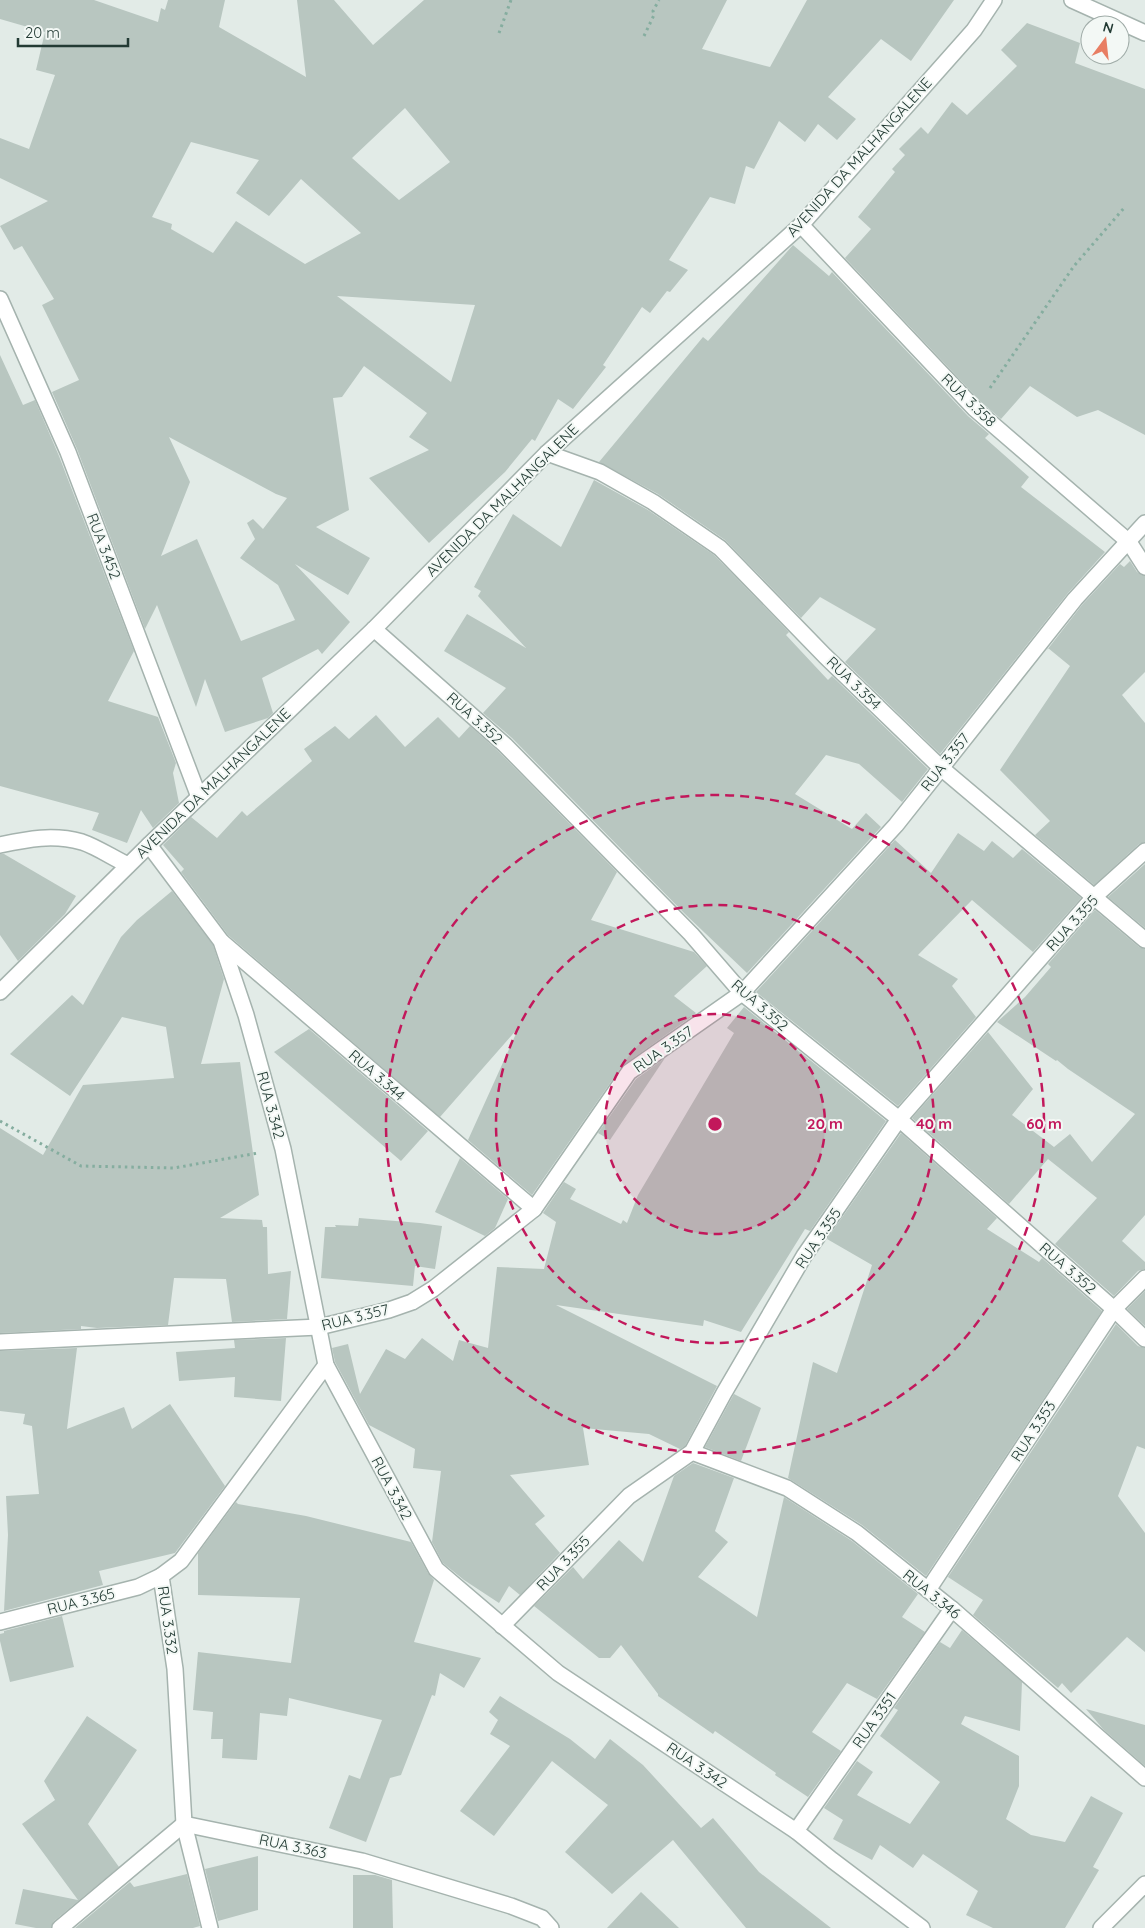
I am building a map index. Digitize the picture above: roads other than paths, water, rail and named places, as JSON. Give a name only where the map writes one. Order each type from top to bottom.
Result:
[{"type":"street","name":"AVENIDA DA MALHANGALENE","points":[[0,992],[148,845],[374,629],[547,452],[800,224],[974,30],[994,0]]},
{"type":"street","points":[[1072,0],[1145,33]]},
{"type":"street","name":"RUA 3.358","points":[[800,224],[975,409],[1129,542],[1145,566]]},
{"type":"street","name":"RUA 3.452","points":[[0,299],[68,452],[199,797]]},
{"type":"street","name":"RUA 3.354","points":[[547,452],[600,472],[653,502],[720,548],[825,656],[940,767],[1145,940]]},
{"type":"street","name":"RUA 3.357","points":[[0,1342],[319,1327],[389,1310],[412,1302],[433,1289],[534,1209],[629,1072],[742,993],[896,825],[940,767],[1075,599],[1145,523]]},
{"type":"street","name":"RUA 3.352","points":[[374,629],[505,745],[691,934],[742,993],[899,1120],[1114,1309],[1145,1339]]},
{"type":"street","points":[[0,845],[30,838],[55,837],[83,842],[128,865]]},
{"type":"street","name":"RUA 3.342","points":[[148,845],[221,941],[246,1015],[283,1149],[326,1366],[436,1569],[558,1673],[796,1831],[922,1928]]},
{"type":"street","name":"RUA 3.355","points":[[502,1626],[628,1496],[692,1452],[804,1256],[899,1120],[1094,897],[1145,851]]},
{"type":"street","name":"RUA 3.344","points":[[221,941],[534,1209]]},
{"type":"street","name":"RUA 3.353","points":[[928,1590],[1114,1309],[1145,1278]]},
{"type":"street","name":"RUA 3.332","points":[[210,1928],[184,1824],[175,1669],[161,1576],[181,1561],[326,1366]]},
{"type":"street","name":"RUA 3.346","points":[[692,1452],[787,1488],[857,1533],[952,1608],[1145,1778]]},
{"type":"street","name":"RUA 3.365","points":[[0,1622],[138,1586],[161,1576]]},
{"type":"street","name":"RUA 3351","points":[[796,1831],[952,1608]]},
{"type":"street","points":[[60,1928],[184,1824]]},
{"type":"street","name":"RUA 3.363","points":[[184,1824],[362,1861],[511,1906],[542,1918],[551,1928]]},
{"type":"street","points":[[1101,1928],[1145,1884]]}]
